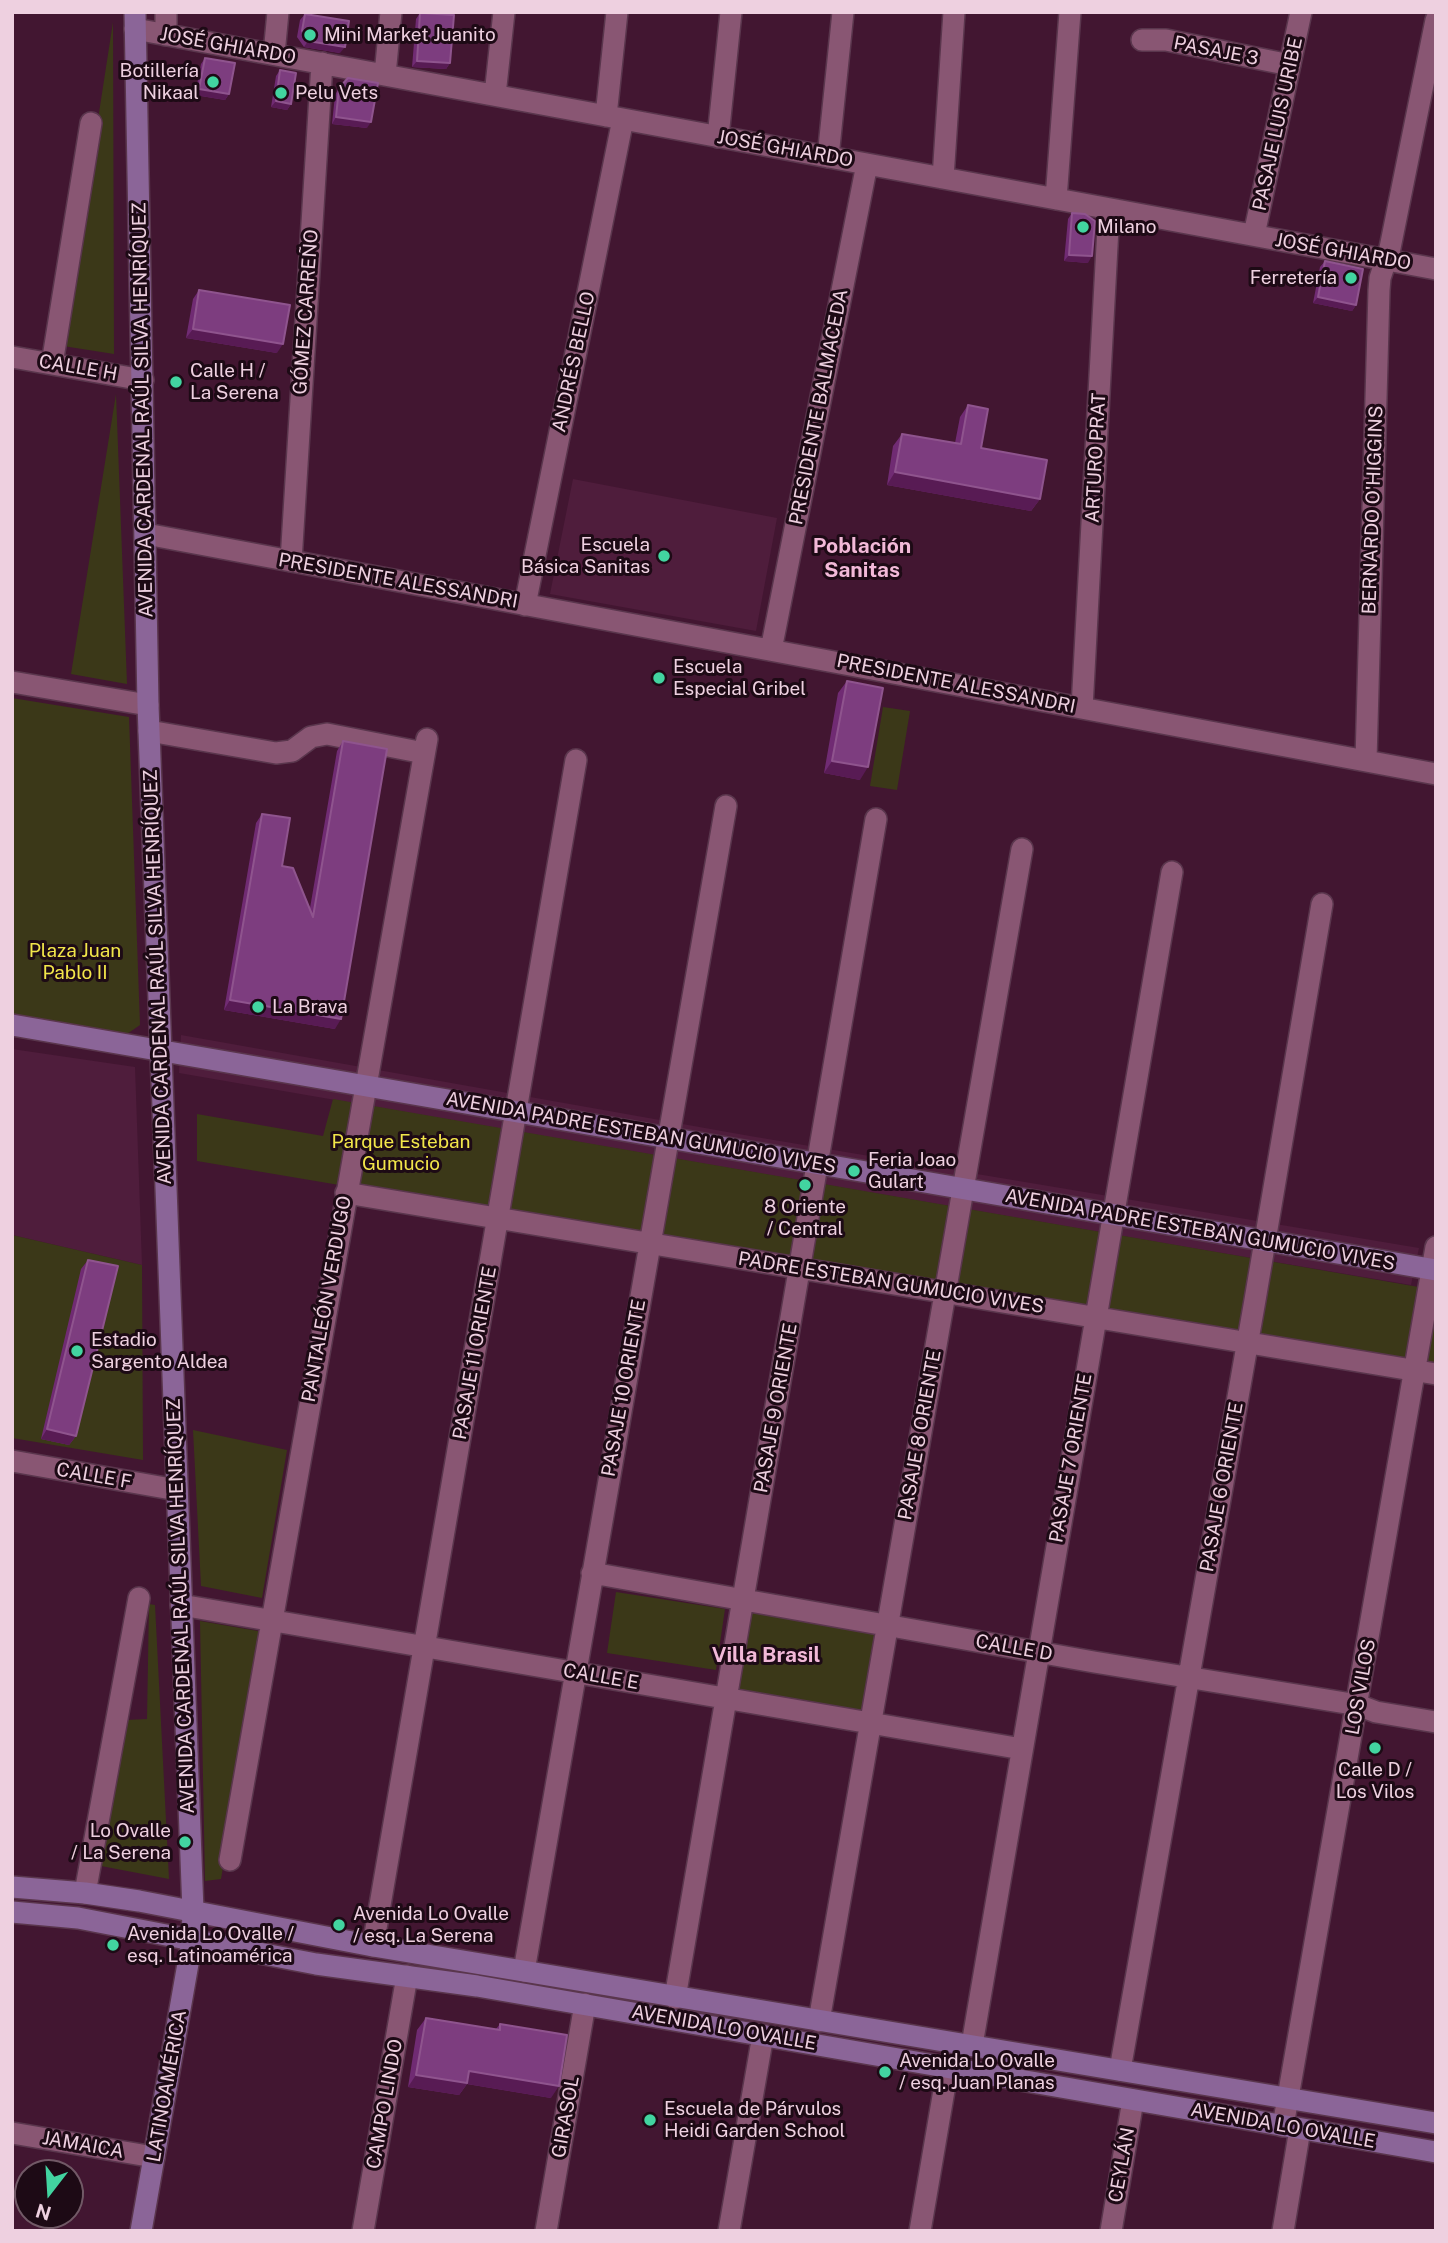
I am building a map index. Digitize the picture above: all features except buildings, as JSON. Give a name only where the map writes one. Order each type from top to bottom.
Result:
[{"type":"main road","name":"AVENIDA CARDENAL RAÚL SILVA HENRÍQUEZ","points":[[135,20],[148,705],[192,1941]]},
{"type":"main road","name":"AVENIDA PADRE ESTEBAN GUMUCIO VIVES","points":[[12,1025],[1434,1270]]},
{"type":"main road","name":"AVENIDA LO OVALLE","points":[[12,1887],[85,1894],[193,1911],[373,1946],[675,1998],[1436,2123]]},
{"type":"main road","name":"AVENIDA LO OVALLE","points":[[12,1912],[78,1918],[329,1966],[449,1981],[1436,2152]]},
{"type":"main road","name":"LATINOAMÉRICA","points":[[141,2231],[192,1941]]},
{"type":"street","points":[[166,12],[166,34]]},
{"type":"street","points":[[274,54],[278,12]]},
{"type":"street","points":[[385,75],[391,12]]},
{"type":"street","points":[[495,95],[504,12]]},
{"type":"street","name":"ANDRÉS BELLO","points":[[525,604],[614,118],[617,12]]},
{"type":"street","points":[[718,136],[731,12]]},
{"type":"street","points":[[828,157],[843,12]]},
{"type":"street","points":[[943,178],[954,12]]},
{"type":"street","points":[[1056,199],[1070,12]]},
{"type":"street","name":"PASAJE LUIS URIBE","points":[[1254,235],[1301,12]]},
{"type":"street","name":"JOSÉ GHIARDO","points":[[135,20],[166,34],[1436,269]]},
{"type":"street","name":"BERNARDO O'HIGGINS","points":[[1366,761],[1379,290],[1436,20]]},
{"type":"street","name":"PASAJE 3","points":[[1142,40],[1166,40],[1290,65]]},
{"type":"street","name":"GÓMEZ CARREÑO","points":[[291,561],[322,63]]},
{"type":"street","points":[[51,364],[92,123]]},
{"type":"street","name":"PRESIDENTE BALMACEDA","points":[[771,650],[867,164]]},
{"type":"street","name":"ARTURO PRAT","points":[[1082,708],[1110,209]]},
{"type":"street","name":"CALLE H","points":[[12,357],[143,380]]},
{"type":"street","name":"PRESIDENTE ALESSANDRI","points":[[146,534],[1436,774]]},
{"type":"street","points":[[12,682],[148,705]]},
{"type":"street","name":"PANTALEÓN VERDUGO","points":[[149,731],[276,753],[292,751],[311,737],[327,734],[425,746],[230,1860]]},
{"type":"street","name":"PASAJE 11 ORIENTE","points":[[373,1946],[576,760]]},
{"type":"street","name":"PASAJE 10 ORIENTE","points":[[524,1971],[726,806]]},
{"type":"street","name":"PASAJE 9 ORIENTE","points":[[675,1998],[876,819]]},
{"type":"street","name":"PASAJE 8 ORIENTE","points":[[819,2021],[1022,849]]},
{"type":"street","name":"PASAJE 7 ORIENTE","points":[[972,2045],[1172,872]]},
{"type":"street","name":"PASAJE 6 ORIENTE","points":[[1120,2070],[1322,904]]},
{"type":"street","name":"PADRE ESTEBAN GUMUCIO VIVES","points":[[346,1193],[1425,1372]]},
{"type":"street","name":"LOS VILOS","points":[[1283,2231],[1292,2128],[1289,2098],[1358,1705],[1425,1372],[1436,1247]]},
{"type":"street","name":"CALLE F","points":[[13,1466],[177,1490]]},
{"type":"street","name":"CALLE D","points":[[592,1573],[1038,1652],[1358,1705],[1376,1712],[1436,1722]]},
{"type":"street","points":[[85,1894],[139,1598]]},
{"type":"street","name":"CALLE E","points":[[181,1605],[1022,1749]]},
{"type":"street","name":"CAMPO LINDO","points":[[363,2231],[407,1976]]},
{"type":"street","name":"GIRASOL","points":[[546,2231],[585,2004]]},
{"type":"street","points":[[729,2231],[763,2035]]},
{"type":"street","points":[[920,2231],[948,2067]]},
{"type":"street","name":"CEYLÁN","points":[[1111,2231],[1133,2100]]},
{"type":"street","name":"JAMAICA","points":[[12,2133],[154,2157]]},
{"type":"shaded area","name":"Escuela Básica Sanitas","points":[[573,479],[777,518],[756,631],[550,594]]},
{"type":"shaded area","name":"Feria Joao Gulart","points":[[181,1035],[750,1136],[1419,1248],[1411,1285],[1198,1249],[179,1073]]},
{"type":"shaded area","points":[[12,1049],[135,1067],[142,1265],[12,1235]]},
{"type":"green space","points":[[113,22],[114,354],[63,346]]},
{"type":"green space","points":[[116,394],[127,684],[71,674]]},
{"type":"green space","name":"Plaza Juan Pablo II","points":[[12,698],[129,717],[140,1025],[127,1034],[12,1016]]},
{"type":"green space","points":[[883,707],[910,711],[897,790],[870,786]]},
{"type":"green space","name":"Parque Esteban Gumucio","points":[[333,1099],[1436,1290],[1436,1370],[197,1161],[197,1114],[323,1136]]},
{"type":"green space","name":"Estadio Sargento Aldea","points":[[12,1235],[142,1265],[143,1460],[12,1438]]},
{"type":"green space","points":[[193,1430],[287,1450],[262,1598],[201,1586]]},
{"type":"green space","points":[[616,1592],[725,1609],[716,1670],[607,1653]]},
{"type":"green space","points":[[149,1604],[155,1605],[169,1879],[101,1866],[126,1720],[147,1719]]},
{"type":"green space","points":[[755,1611],[870,1632],[876,1636],[865,1708],[858,1715],[741,1697],[735,1688],[747,1616]]},
{"type":"green space","points":[[200,1621],[258,1631],[262,1636],[221,1879],[205,1881]]},
{"type":"place","name":"Mini Market Juanito","points":[[310,35]]},
{"type":"place","name":"Botillería Nikaal","points":[[213,82]]},
{"type":"place","name":"Pelu Vets","points":[[281,93]]},
{"type":"place","name":"Milano","points":[[1083,227]]},
{"type":"place","name":"Ferretería","points":[[1351,278]]},
{"type":"place","name":"Calle H / La Serena","points":[[176,382]]},
{"type":"place","name":"Escuela Básica Sanitas","points":[[664,556]]},
{"type":"place","name":"Escuela Especial Gribel","points":[[659,678]]},
{"type":"place","name":"La Brava","points":[[258,1007]]},
{"type":"place","name":"Feria Joao Gulart","points":[[854,1171]]},
{"type":"place","name":"8 Oriente / Central","points":[[805,1185]]},
{"type":"place","name":"Estadio Sargento Aldea","points":[[77,1351]]},
{"type":"place","name":"Calle D / Los Vilos","points":[[1375,1748]]},
{"type":"place","name":"Lo Ovalle / La Serena","points":[[185,1842]]},
{"type":"place","name":"Avenida Lo Ovalle / esq. La Serena","points":[[339,1925]]},
{"type":"place","name":"Avenida Lo Ovalle / esq. Latinoamérica","points":[[113,1945]]},
{"type":"place","name":"Avenida Lo Ovalle / esq. Juan Planas","points":[[885,2072]]},
{"type":"place","name":"Escuela de Párvulos Heidi Garden School","points":[[650,2120]]},
{"type":"district","name":"Población Sanitas","points":[[862,559]]},
{"type":"district","name":"Villa Brasil","points":[[766,1656]]}]
